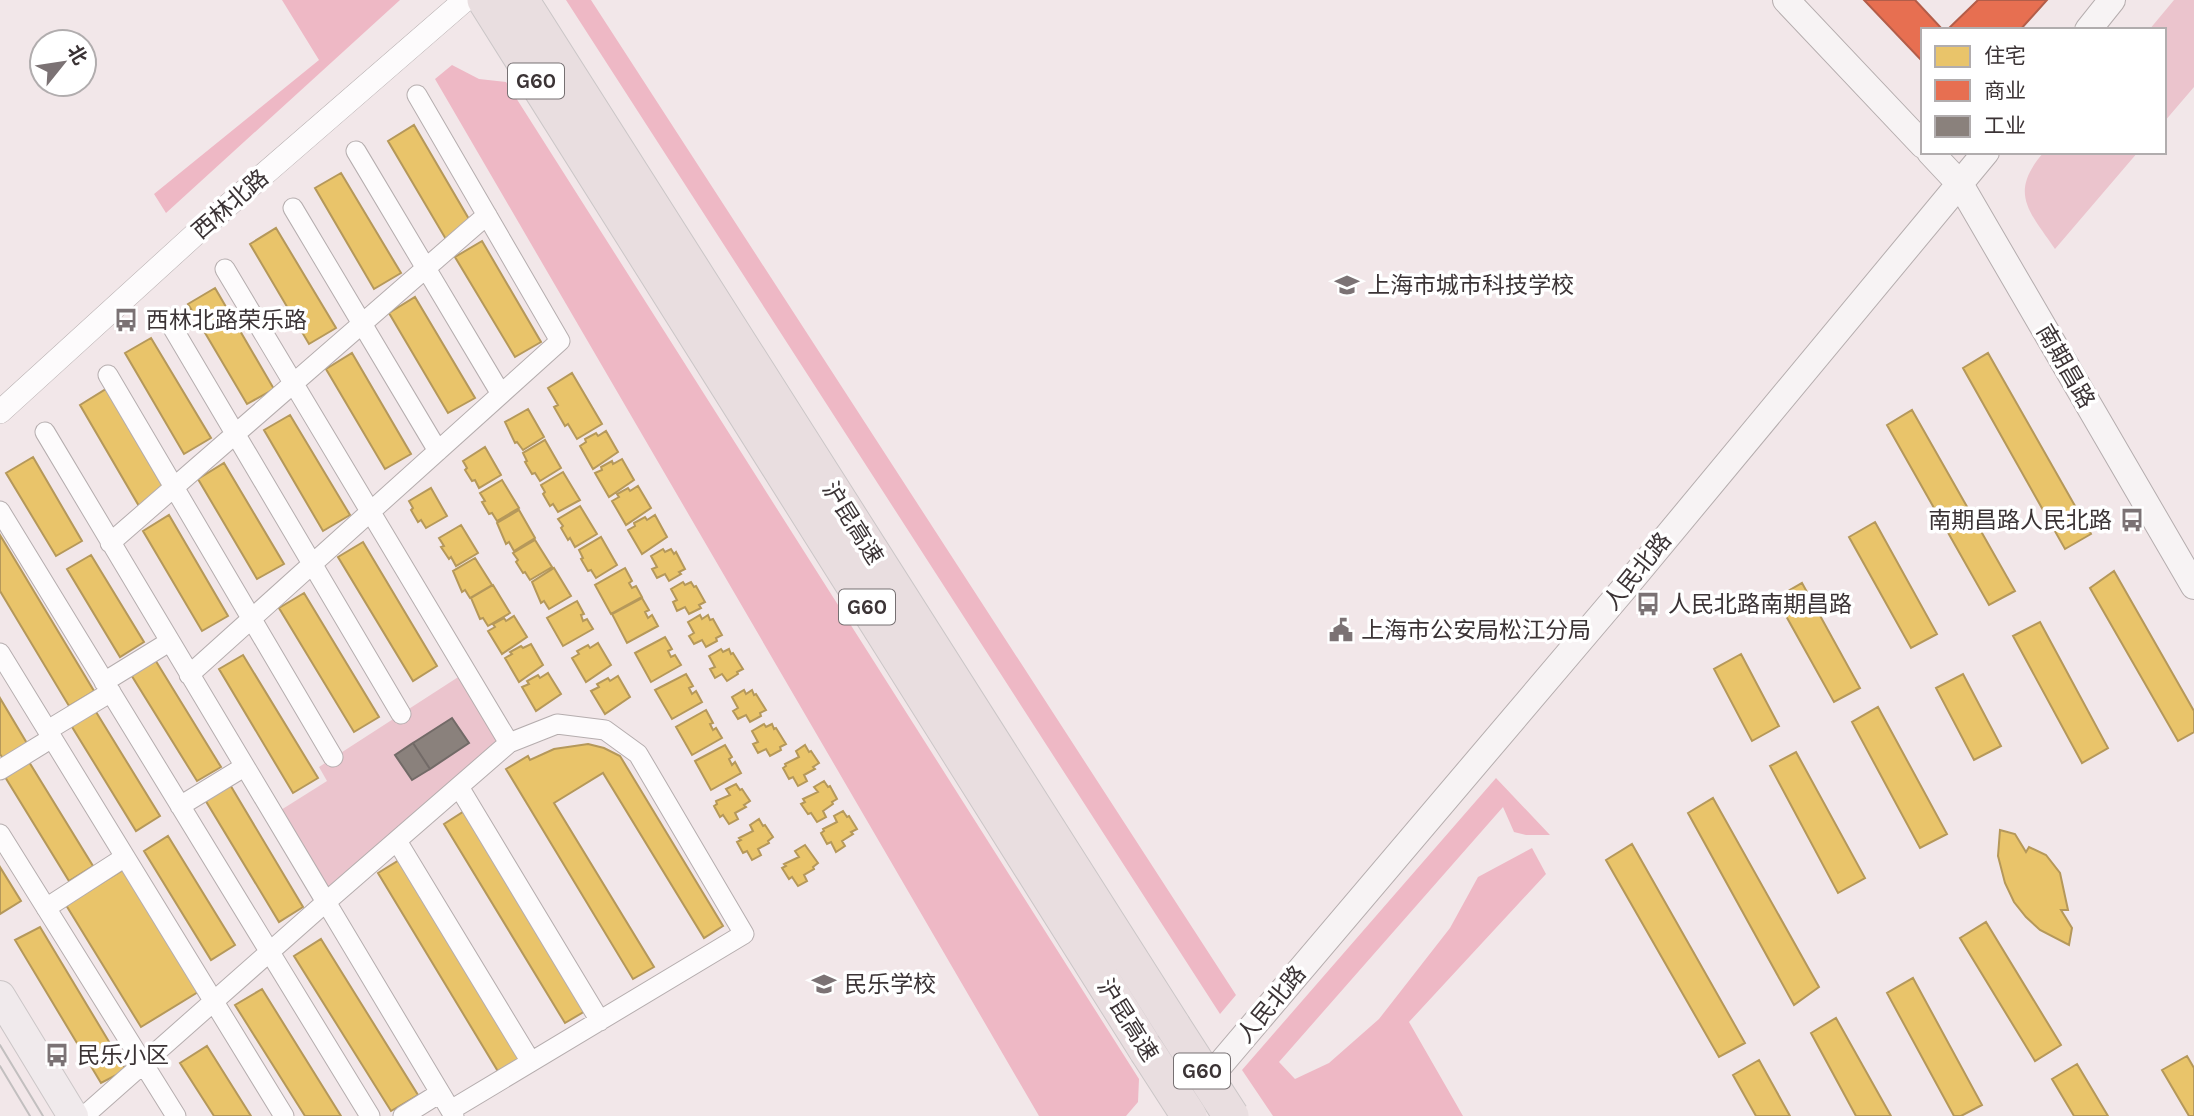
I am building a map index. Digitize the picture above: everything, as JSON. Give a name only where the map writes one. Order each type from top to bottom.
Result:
[{"type":"highway","name":"沪昆高速","points":[[485,0],[599,151],[1231,1116]]},
{"type":"highway","name":"沪昆高速","points":[[521,0],[599,151],[1189,1116]]},
{"type":"main road","points":[[1786,0],[1921,143]]},
{"type":"main road","points":[[2090,28],[2112,0]]},
{"type":"main road","name":"南期昌路","points":[[1932,154],[1960,184],[2194,586]]},
{"type":"main road","name":"人民北路","points":[[1176,1116],[1627,585],[1984,154]]},
{"type":"main road","points":[[0,996],[73,1116]]},
{"type":"street","name":"西林北路","points":[[0,412],[202,228],[464,0]]},
{"type":"street","points":[[189,675],[560,341],[417,95]]},
{"type":"street","points":[[356,151],[500,394]]},
{"type":"street","points":[[293,208],[438,450]]},
{"type":"street","points":[[110,543],[487,215]]},
{"type":"street","points":[[225,269],[509,743]]},
{"type":"street","points":[[168,320],[401,714]]},
{"type":"street","points":[[108,375],[333,757]]},
{"type":"street","points":[[45,432],[169,642],[326,902],[452,1113],[531,1062],[744,934],[638,754],[606,730],[557,724],[509,743],[397,841],[326,902],[269,952],[84,1116]]},
{"type":"street","points":[[0,511],[369,1116]]},
{"type":"street","points":[[0,770],[169,642]]},
{"type":"street","points":[[0,653],[284,1116]]},
{"type":"street","points":[[180,806],[244,767]]},
{"type":"street","points":[[459,787],[600,1021]]},
{"type":"street","points":[[0,834],[176,1116]]},
{"type":"street","points":[[397,841],[531,1062]]},
{"type":"street","points":[[46,908],[125,857]]},
{"type":"street","points":[[403,1116],[440,1093]]},
{"type":"shaded area","points":[[282,0],[400,0],[166,213],[154,194],[319,60]]},
{"type":"shaded area","points":[[566,0],[591,0],[1236,995],[1220,1014]]},
{"type":"shaded area","points":[[2174,0],[2194,0],[2194,87],[2166,120],[2166,28],[2151,28]]},
{"type":"shaded area","points":[[452,65],[479,79],[506,82],[1139,1079],[1138,1102],[1126,1116],[1039,1116],[435,79]]},
{"type":"shaded area","points":[[2042,154],[2136,154],[2055,249],[2037,224],[2026,202],[2027,179]]},
{"type":"shaded area","points":[[466,672],[509,743],[326,902],[273,815],[327,781],[319,767]]},
{"type":"shaded area","points":[[1496,778],[1550,835],[1514,832],[1503,807],[1279,1062],[1295,1079],[1329,1063],[1379,1019],[1450,928],[1478,877],[1532,848],[1546,874],[1409,1022],[1463,1116],[1273,1116],[1242,1070]]},
{"type":"building: 住宅","points":[[414,125],[473,226],[447,241],[388,141]]},
{"type":"building: 住宅","points":[[341,173],[401,273],[374,289],[315,188]]},
{"type":"building: 住宅","points":[[276,228],[336,328],[309,344],[250,244]]},
{"type":"building: 住宅","points":[[482,241],[541,342],[515,357],[455,257]]},
{"type":"building: 住宅","points":[[215,288],[274,389],[247,404],[188,304]]},
{"type":"building: 住宅","points":[[415,297],[475,398],[448,413],[389,313]]},
{"type":"building: 住宅","points":[[151,338],[211,438],[184,454],[125,353]]},
{"type":"building: 住宅","points":[[352,353],[411,454],[385,469],[326,369]]},
{"type":"building: 住宅","points":[[1988,353],[2091,534],[2065,549],[1963,368]]},
{"type":"building: 住宅","points":[[572,373],[602,424],[577,439],[568,424],[565,426],[554,407],[558,405],[548,388]]},
{"type":"building: 住宅","points":[[106,389],[165,490],[139,506],[80,405]]},
{"type":"building: 住宅","points":[[528,409],[544,437],[523,450],[515,443],[505,422]]},
{"type":"building: 住宅","points":[[1912,410],[2015,591],[1989,605],[1887,425]]},
{"type":"building: 住宅","points":[[290,415],[350,515],[323,531],[264,430]]},
{"type":"building: 住宅","points":[[606,431],[618,452],[593,469],[580,446],[586,442],[585,439]]},
{"type":"building: 住宅","points":[[545,440],[561,468],[540,481],[535,473],[532,474],[523,453]]},
{"type":"building: 住宅","points":[[485,447],[501,475],[479,488],[465,470],[467,468],[463,461]]},
{"type":"building: 住宅","points":[[33,457],[82,541],[56,556],[6,473]]},
{"type":"building: 住宅","points":[[622,459],[634,480],[609,497],[595,473],[612,461],[613,464]]},
{"type":"building: 住宅","points":[[224,463],[284,564],[257,579],[198,479]]},
{"type":"building: 住宅","points":[[563,472],[580,500],[558,512],[553,504],[550,506],[541,485]]},
{"type":"building: 住宅","points":[[502,480],[519,508],[497,521],[492,513],[489,514],[480,493]]},
{"type":"building: 住宅","points":[[638,486],[651,508],[626,525],[612,501],[619,497],[617,494]]},
{"type":"building: 住宅","points":[[431,488],[447,516],[426,528],[421,520],[418,522],[409,501]]},
{"type":"building: 住宅","points":[[580,506],[597,534],[575,547],[570,538],[568,540],[558,519]]},
{"type":"building: 住宅","points":[[519,510],[535,538],[514,551],[509,542],[506,544],[497,523]]},
{"type":"building: 住宅","points":[[169,515],[228,616],[202,631],[143,531]]},
{"type":"building: 住宅","points":[[655,515],[667,537],[642,554],[628,530],[635,526],[634,523]]},
{"type":"building: 住宅","points":[[1875,522],[1937,634],[1911,648],[1849,537]]},
{"type":"building: 住宅","points":[[461,525],[478,553],[456,566],[441,547],[444,546],[439,538]]},
{"type":"building: 住宅","points":[[0,535],[94,691],[69,706],[0,591]]},
{"type":"building: 住宅","points":[[601,537],[617,565],[596,578],[591,570],[588,571],[579,550]]},
{"type":"building: 住宅","points":[[535,540],[552,567],[530,580],[516,562],[518,560],[513,553]]},
{"type":"building: 住宅","points":[[363,542],[437,666],[413,681],[338,557]]},
{"type":"building: 住宅","points":[[663,549],[665,552],[671,549],[674,554],[676,552],[685,569],[669,581],[665,574],[657,578],[652,569],[657,567],[651,556]]},
{"type":"building: 住宅","points":[[91,555],[144,642],[120,657],[67,569]]},
{"type":"building: 住宅","points":[[475,558],[492,585],[470,598],[465,590],[462,592],[453,571]]},
{"type":"building: 住宅","points":[[554,568],[571,596],[549,609],[544,601],[541,603],[532,582]]},
{"type":"building: 住宅","points":[[625,568],[632,581],[629,583],[632,588],[636,586],[642,597],[611,614],[595,585]]},
{"type":"building: 住宅","points":[[2114,571],[2194,711],[2194,732],[2178,741],[2090,588]]},
{"type":"building: 住宅","points":[[683,582],[685,585],[691,582],[696,586],[705,602],[699,605],[701,608],[689,614],[685,607],[677,611],[673,602],[677,600],[671,589]]},
{"type":"building: 住宅","points":[[1802,583],[1860,688],[1834,702],[1776,598]]},
{"type":"building: 住宅","points":[[493,585],[510,613],[488,626],[483,618],[480,619],[471,598]]},
{"type":"building: 住宅","points":[[304,593],[379,717],[354,732],[279,608]]},
{"type":"building: 住宅","points":[[642,598],[649,610],[645,612],[648,618],[652,615],[658,626],[627,643],[612,614]]},
{"type":"building: 住宅","points":[[577,601],[584,614],[581,615],[583,621],[587,619],[593,629],[563,646],[547,618]]},
{"type":"building: 住宅","points":[[700,615],[702,619],[708,615],[710,620],[713,619],[722,635],[706,647],[702,640],[694,644],[689,636],[694,633],[688,622]]},
{"type":"building: 住宅","points":[[514,616],[527,637],[502,654],[488,631],[495,627],[493,624]]},
{"type":"building: 住宅","points":[[2040,622],[2108,748],[2082,763],[2013,636]]},
{"type":"building: 住宅","points":[[665,637],[672,649],[668,651],[671,657],[675,655],[681,665],[651,682],[635,653]]},
{"type":"building: 住宅","points":[[598,643],[611,665],[586,682],[572,658],[579,654],[577,651]]},
{"type":"building: 住宅","points":[[531,644],[543,665],[519,682],[505,658],[521,646],[523,648]]},
{"type":"building: 住宅","points":[[721,649],[723,652],[729,649],[743,669],[727,681],[722,674],[715,678],[710,669],[715,667],[709,656]]},
{"type":"building: 住宅","points":[[1741,654],[1779,726],[1752,741],[1714,669]]},
{"type":"building: 住宅","points":[[243,655],[318,778],[293,793],[219,669]]},
{"type":"building: 住宅","points":[[154,658],[221,767],[197,781],[130,673]]},
{"type":"building: 住宅","points":[[548,673],[561,694],[536,711],[522,687],[538,675],[540,678]]},
{"type":"building: 住宅","points":[[686,674],[693,686],[689,688],[692,694],[696,691],[702,702],[672,719],[655,690]]},
{"type":"building: 住宅","points":[[1963,674],[2001,746],[1974,760],[1936,688]]},
{"type":"building: 住宅","points":[[618,676],[630,697],[605,714],[591,691],[599,687],[597,684]]},
{"type":"building: 住宅","points":[[744,690],[746,694],[752,690],[766,710],[750,722],[746,715],[738,719],[733,711],[738,708],[732,697]]},
{"type":"building: 住宅","points":[[0,698],[28,745],[4,760],[0,754]]},
{"type":"building: 住宅","points":[[93,707],[160,816],[136,831],[69,722]]},
{"type":"building: 住宅","points":[[1878,707],[1947,834],[1920,848],[1852,722]]},
{"type":"building: 住宅","points":[[706,710],[713,723],[710,724],[713,730],[716,728],[722,738],[692,755],[676,727]]},
{"type":"building: 住宅","points":[[764,724],[766,727],[772,724],[786,744],[770,756],[766,749],[758,753],[753,744],[758,742],[752,731]]},
{"type":"building: 住宅","points":[[588,744],[620,756],[723,926],[704,938],[603,773],[554,803],[654,967],[633,979],[506,769],[528,756],[530,760],[554,749]]},
{"type":"building: 住宅","points":[[725,745],[732,757],[729,759],[732,765],[735,762],[741,773],[711,790],[695,761]]},
{"type":"building: 住宅","points":[[805,745],[819,763],[813,767],[815,769],[804,775],[807,781],[798,786],[793,777],[789,779],[783,768],[785,764],[799,757],[796,751]]},
{"type":"building: 住宅","points":[[1796,752],[1865,878],[1838,893],[1770,766]]},
{"type":"building: 住宅","points":[[26,757],[93,866],[69,881],[2,772]]},
{"type":"building: 住宅","points":[[824,781],[837,799],[823,811],[826,817],[817,822],[801,804],[805,802],[803,799],[818,792],[814,787]]},
{"type":"building: 住宅","points":[[229,783],[303,907],[279,922],[204,798]]},
{"type":"building: 住宅","points":[[736,784],[750,801],[744,805],[746,807],[735,813],[738,819],[729,824],[723,815],[720,817],[714,806],[716,801],[730,795],[726,789]]},
{"type":"building: 住宅","points":[[1713,798],[1819,987],[1794,1005],[1688,813]]},
{"type":"building: 住宅","points":[[466,810],[587,1010],[565,1023],[444,824]]},
{"type":"building: 住宅","points":[[843,811],[857,829],[842,841],[845,846],[836,852],[831,842],[827,844],[821,833],[823,829],[837,822],[834,816]]},
{"type":"building: 住宅","points":[[759,819],[773,837],[769,843],[758,849],[761,855],[752,860],[747,851],[743,853],[737,842],[741,840],[739,838],[753,831],[750,825]]},
{"type":"building: 住宅","points":[[2000,830],[2015,834],[2026,852],[2029,847],[2046,855],[2060,873],[2068,910],[2061,910],[2072,928],[2069,945],[2040,930],[2014,902],[2005,883],[1998,856]]},
{"type":"building: 住宅","points":[[168,836],[235,945],[211,960],[144,851]]},
{"type":"building: 住宅","points":[[1632,844],[1745,1043],[1719,1057],[1606,860]]},
{"type":"building: 住宅","points":[[805,845],[818,863],[804,875],[807,881],[798,886],[782,868],[786,866],[784,864],[799,857],[795,851]]},
{"type":"building: 住宅","points":[[401,859],[522,1059],[499,1073],[378,873]]},
{"type":"building: 住宅","points":[[0,867],[21,901],[0,914]]},
{"type":"building: 住宅","points":[[128,867],[203,989],[141,1027],[66,905]]},
{"type":"building: 住宅","points":[[1986,922],[2061,1045],[2035,1061],[1960,938]]},
{"type":"building: 住宅","points":[[40,927],[126,1070],[101,1083],[15,940]]},
{"type":"building: 住宅","points":[[321,939],[418,1095],[391,1111],[294,956]]},
{"type":"building: 住宅","points":[[1913,978],[1982,1105],[1961,1116],[1954,1116],[1887,993]]},
{"type":"building: 住宅","points":[[262,989],[341,1116],[305,1116],[235,1005]]},
{"type":"building: 住宅","points":[[1836,1018],[1891,1116],[1856,1116],[1811,1033]]},
{"type":"building: 住宅","points":[[207,1046],[251,1116],[214,1116],[180,1063]]},
{"type":"building: 住宅","points":[[2187,1056],[2194,1068],[2194,1116],[2189,1116],[2162,1070]]},
{"type":"building: 住宅","points":[[1759,1060],[1790,1116],[1756,1116],[1733,1075]]},
{"type":"building: 住宅","points":[[2077,1064],[2108,1116],[2074,1116],[2052,1079]]},
{"type":"building: 商业","points":[[1864,0],[1915,0],[1941,28],[1921,28],[1921,60]]},
{"type":"building: 商业","points":[[1978,0],[2047,0],[2022,28],[1949,28]]},
{"type":"building: 工业","points":[[452,718],[469,743],[430,769],[413,743]]},
{"type":"building: 工业","points":[[413,743],[430,769],[412,780],[395,755]]},
{"type":"tram line","points":[[0,1045],[43,1116]]},
{"type":"tram line","points":[[0,1066],[30,1116]]},
{"type":"place","name":"上海市城市科技学校","points":[[1347,285]]},
{"type":"place","name":"西林北路荣乐路","points":[[126,320]]},
{"type":"place","name":"南期昌路人民北路","points":[[2132,520]]},
{"type":"place","name":"人民北路南期昌路","points":[[1648,604]]},
{"type":"place","name":"上海市公安局松江分局","points":[[1341,630]]},
{"type":"place","name":"民乐学校","points":[[824,984]]},
{"type":"place","name":"民乐小区","points":[[57,1055]]}]
